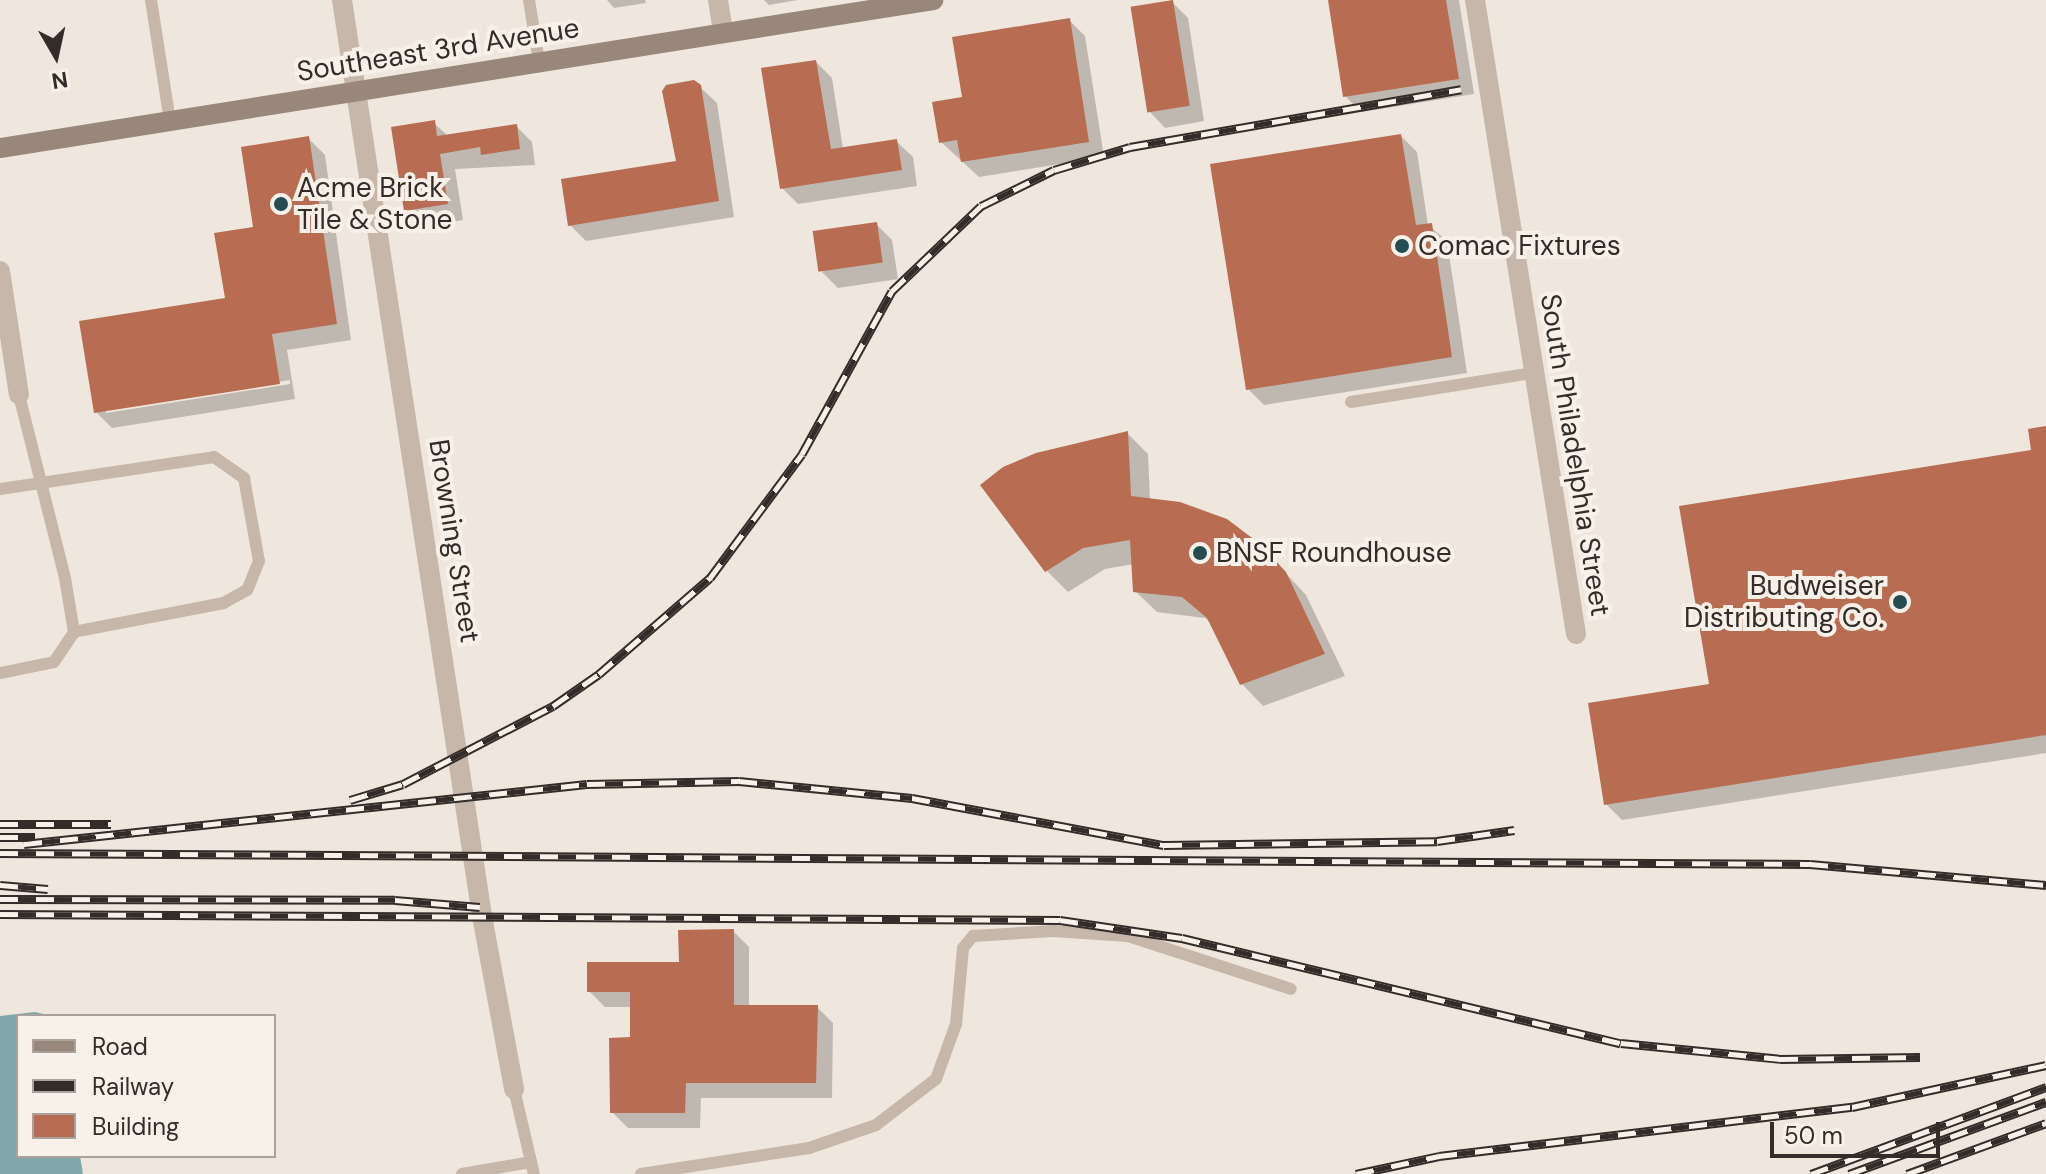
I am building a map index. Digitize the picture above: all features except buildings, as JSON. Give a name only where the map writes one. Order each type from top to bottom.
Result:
[{"type":"main road","name":"Southeast 3rd Avenue","points":[[0,148],[933,0]]},
{"type":"street","name":"Browning Street","points":[[342,0],[482,916],[514,1089]]},
{"type":"street","points":[[718,0],[723,33]]},
{"type":"street","name":"South Philadelphia Street","points":[[1475,0],[1576,634]]},
{"type":"street","points":[[0,271],[19,395]]},
{"type":"lane","points":[[151,0],[170,121]]},
{"type":"lane","points":[[529,0],[539,62]]},
{"type":"lane","points":[[1351,402],[1533,373]]},
{"type":"lane","points":[[19,395],[43,483],[74,632]]},
{"type":"lane","points":[[0,489],[214,457],[244,478],[259,561],[247,590],[224,603],[74,632],[54,662],[0,673]]},
{"type":"lane","points":[[641,1174],[809,1148],[876,1125],[936,1079],[956,1024],[963,948],[973,936],[1053,931],[1128,936],[1291,989]]},
{"type":"lane","points":[[462,1174],[532,1168],[514,1089]]},
{"type":"water","points":[[16,1014],[16,1158],[80,1158],[83,1174],[0,1174],[0,1016]]},
{"type":"railway","points":[[350,800],[403,784],[553,706],[599,674],[710,578],[802,454],[892,291],[981,206],[1054,170],[1130,147],[1461,89]]},
{"type":"railway","points":[[24,844],[587,784],[739,781],[912,798],[1164,845],[1437,841],[1514,830]]},
{"type":"railway","points":[[0,824],[111,824]]},
{"type":"railway","points":[[0,837],[35,837]]},
{"type":"railway","points":[[0,853],[1810,864],[2046,885]]},
{"type":"railway","points":[[0,885],[48,889]]},
{"type":"railway","points":[[0,899],[395,900],[480,907]]},
{"type":"railway","points":[[0,914],[1060,920],[1182,938],[1621,1043],[1780,1059],[1920,1057]]},
{"type":"railway","points":[[1356,1174],[1439,1156],[1852,1107],[2046,1065]]},
{"type":"railway","points":[[1811,1174],[2046,1087]]},
{"type":"railway","points":[[1849,1174],[2046,1102]]},
{"type":"railway","points":[[1907,1174],[2046,1123]]},
{"type":"place","name":"Acme Brick Tile & Stone","points":[[281,204]]},
{"type":"place","name":"Comac Fixtures","points":[[1402,246]]},
{"type":"place","name":"BNSF Roundhouse","points":[[1200,553]]},
{"type":"place","name":"Budweiser Distributing Co.","points":[[1900,602]]}]
